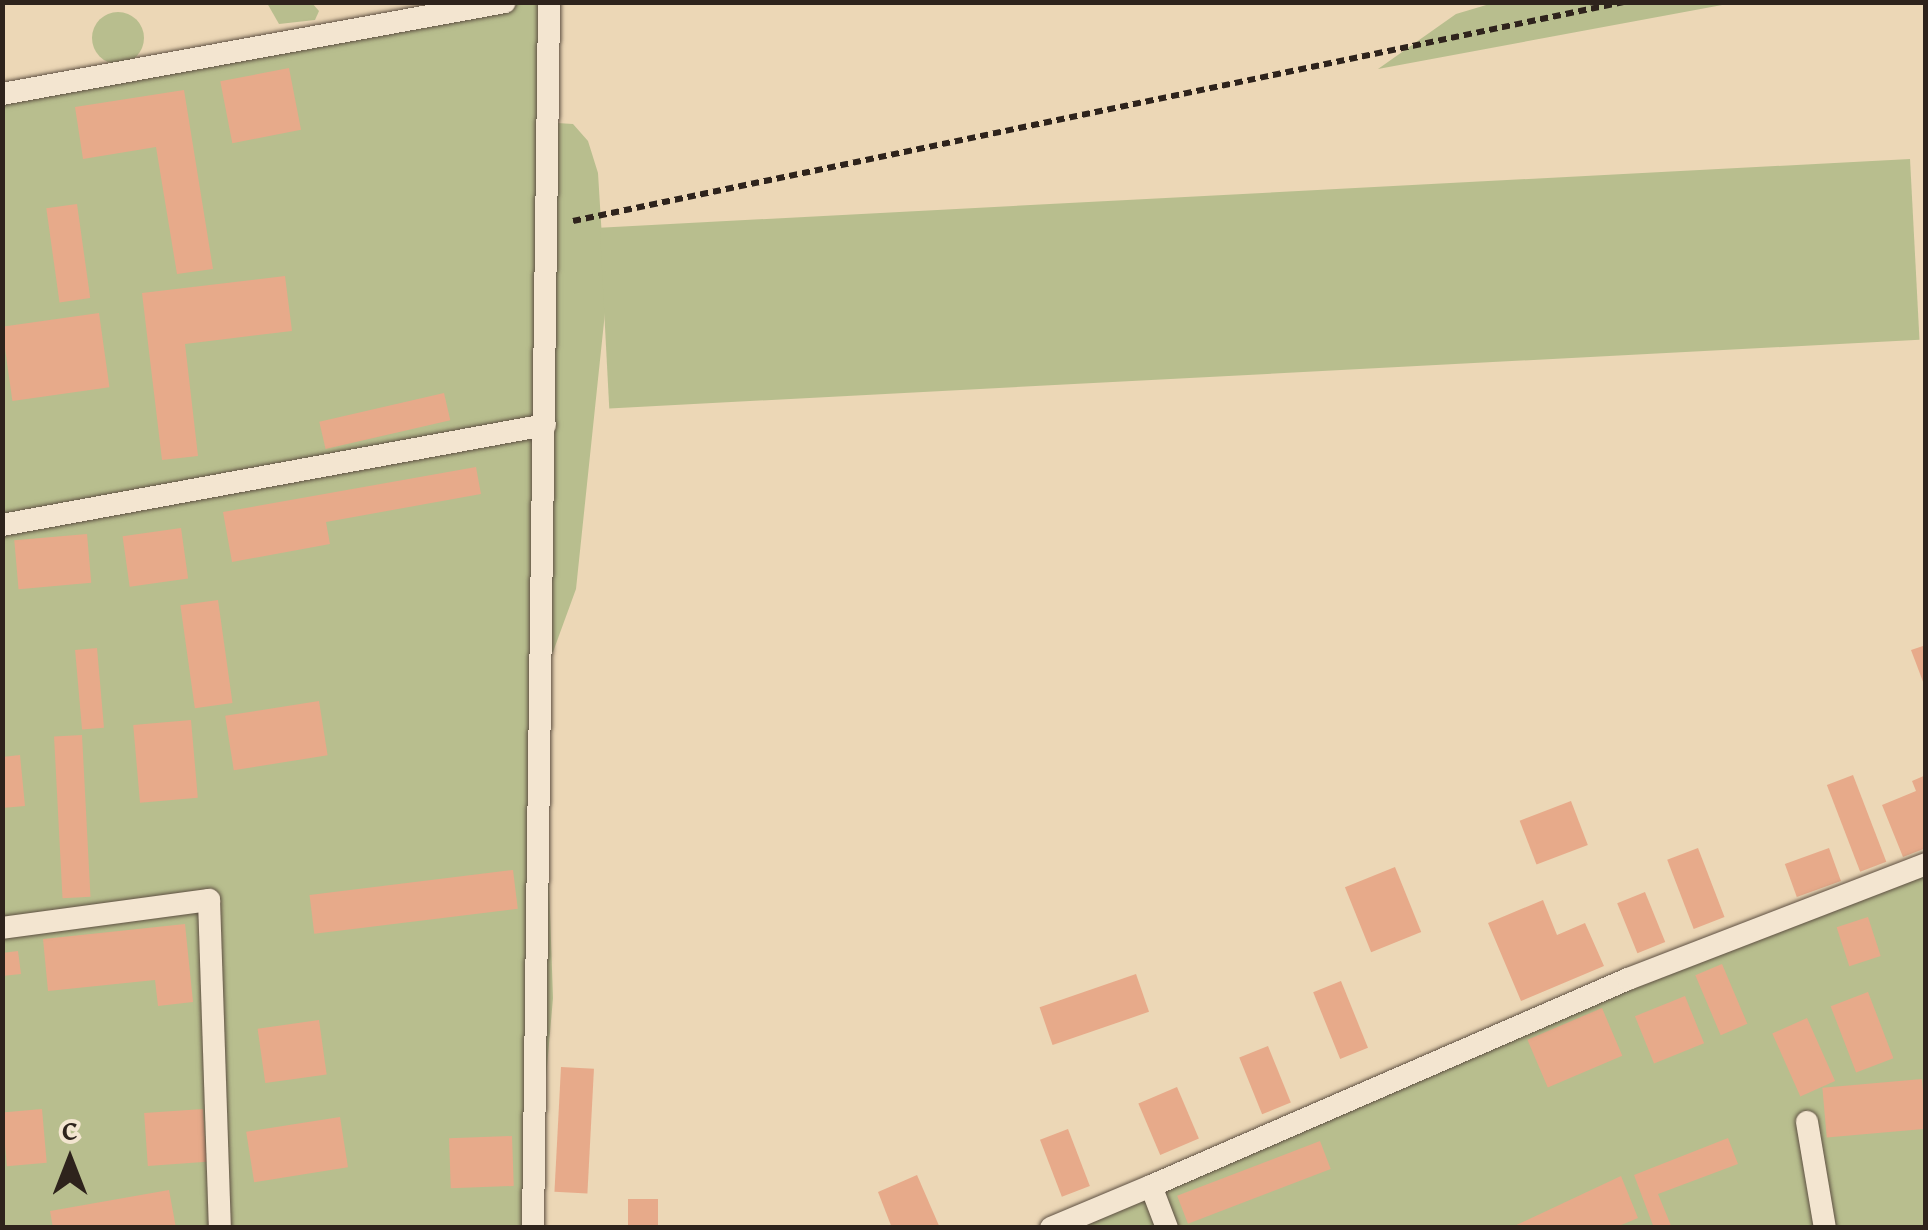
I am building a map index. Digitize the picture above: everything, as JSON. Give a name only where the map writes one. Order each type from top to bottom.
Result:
[{"type":"lane","points":[[2,94],[505,2]]},
{"type":"lane","points":[[533,1228],[549,2]]},
{"type":"lane","points":[[2,525],[546,425]]},
{"type":"lane","points":[[1051,1228],[1628,979],[1926,864]]},
{"type":"lane","points":[[2,928],[209,900],[220,1228]]},
{"type":"lane","points":[[1806,1122],[1825,1228]]},
{"type":"lane","points":[[1151,1186],[1166,1228]]},
{"type":"path","points":[[548,227],[1623,2]]},
{"type":"green space","points":[[267,3],[312,3],[319,11],[315,20],[279,24]]},
{"type":"green space","points":[[505,3],[549,3],[557,123],[573,124],[588,141],[598,173],[606,303],[576,589],[553,652],[541,651],[553,998],[533,1227],[3,1227],[3,94]]},
{"type":"green space","points":[[1493,3],[1733,3],[1378,69],[1456,14]]},
{"type":"green space","points":[[118,12],[136,20],[144,38],[136,56],[118,64],[100,56],[92,38],[100,20]]},
{"type":"green space","points":[[1910,159],[1919,340],[609,408],[600,228]]},
{"type":"green space","points":[[1925,864],[1925,1227],[1051,1228]]},
{"type":"building","points":[[289,68],[301,130],[232,143],[220,81]]},
{"type":"building","points":[[184,90],[213,269],[177,274],[156,147],[83,159],[75,107]]},
{"type":"building","points":[[77,204],[90,298],[60,302],[46,208]]},
{"type":"building","points":[[285,276],[292,331],[185,344],[198,456],[162,460],[142,293]]},
{"type":"building","points":[[99,313],[109,387],[12,401],[2,327]]},
{"type":"building","points":[[444,393],[450,420],[326,449],[319,422]]},
{"type":"building","points":[[476,467],[481,494],[326,522],[330,544],[232,562],[223,512]]},
{"type":"building","points":[[181,528],[188,579],[130,587],[123,536]]},
{"type":"building","points":[[87,534],[91,583],[19,589],[14,540]]},
{"type":"building","points":[[218,600],[232,703],[195,708],[180,605]]},
{"type":"building","points":[[1926,645],[1926,687],[1925,687],[1911,650]]},
{"type":"building","points":[[97,648],[104,728],[82,730],[75,650]]},
{"type":"building","points":[[319,701],[328,755],[234,770],[225,716]]},
{"type":"building","points":[[191,720],[198,798],[140,803],[133,725]]},
{"type":"building","points":[[82,735],[90,897],[63,898],[54,736]]},
{"type":"building","points":[[20,755],[25,806],[2,808],[2,757]]},
{"type":"building","points":[[1853,775],[1886,862],[1860,872],[1827,785]]},
{"type":"building","points":[[1926,775],[1926,848],[1903,857],[1882,805],[1916,791],[1912,781]]},
{"type":"building","points":[[1571,801],[1588,845],[1536,865],[1520,821]]},
{"type":"building","points":[[1698,848],[1725,917],[1694,929],[1667,860]]},
{"type":"building","points":[[1829,848],[1841,881],[1797,897],[1785,864]]},
{"type":"building","points":[[1395,867],[1421,932],[1371,952],[1345,887]]},
{"type":"building","points":[[513,870],[518,909],[314,934],[310,895]]},
{"type":"building","points":[[1645,892],[1665,942],[1637,953],[1617,903]]},
{"type":"building","points":[[1543,900],[1557,935],[1585,923],[1604,966],[1521,1001],[1488,923]]},
{"type":"building","points":[[1868,917],[1881,956],[1849,966],[1837,927]]},
{"type":"building","points":[[185,924],[193,1002],[158,1006],[155,980],[48,991],[43,939]]},
{"type":"building","points":[[18,951],[21,974],[2,976],[2,953]]},
{"type":"building","points":[[1722,964],[1747,1024],[1721,1035],[1695,975]]},
{"type":"building","points":[[1136,974],[1149,1012],[1053,1045],[1040,1007]]},
{"type":"building","points":[[1341,981],[1368,1048],[1340,1059],[1313,992]]},
{"type":"building","points":[[1868,992],[1893,1058],[1856,1073],[1831,1006]]},
{"type":"building","points":[[1685,996],[1704,1043],[1654,1064],[1635,1016]]},
{"type":"building","points":[[1602,1008],[1622,1056],[1548,1088],[1527,1040]]},
{"type":"building","points":[[1807,1018],[1835,1081],[1800,1096],[1772,1033]]},
{"type":"building","points":[[319,1020],[327,1074],[265,1083],[258,1029]]},
{"type":"building","points":[[1268,1046],[1291,1103],[1262,1114],[1239,1058]]},
{"type":"building","points":[[561,1067],[594,1069],[587,1194],[554,1192]]},
{"type":"building","points":[[1922,1079],[1926,1129],[1827,1138],[1822,1088]]},
{"type":"building","points":[[1177,1087],[1199,1139],[1160,1155],[1138,1103]]},
{"type":"building","points":[[42,1109],[47,1163],[7,1166],[2,1112]]},
{"type":"building","points":[[203,1109],[207,1162],[148,1166],[144,1113]]},
{"type":"building","points":[[340,1117],[348,1167],[254,1182],[246,1132]]},
{"type":"building","points":[[1068,1129],[1090,1186],[1062,1197],[1040,1140]]},
{"type":"building","points":[[512,1136],[514,1186],[451,1188],[449,1138]]},
{"type":"building","points":[[1728,1138],[1738,1164],[1658,1194],[1672,1228],[1654,1228],[1634,1175]]},
{"type":"building","points":[[1320,1141],[1331,1169],[1188,1224],[1177,1196]]},
{"type":"building","points":[[917,1175],[940,1228],[892,1228],[878,1192]]},
{"type":"building","points":[[1621,1176],[1638,1218],[1614,1228],[1510,1228]]},
{"type":"building","points":[[169,1190],[176,1228],[53,1228],[50,1211]]},
{"type":"building","points":[[628,1199],[658,1199],[658,1228],[628,1228]]}]
